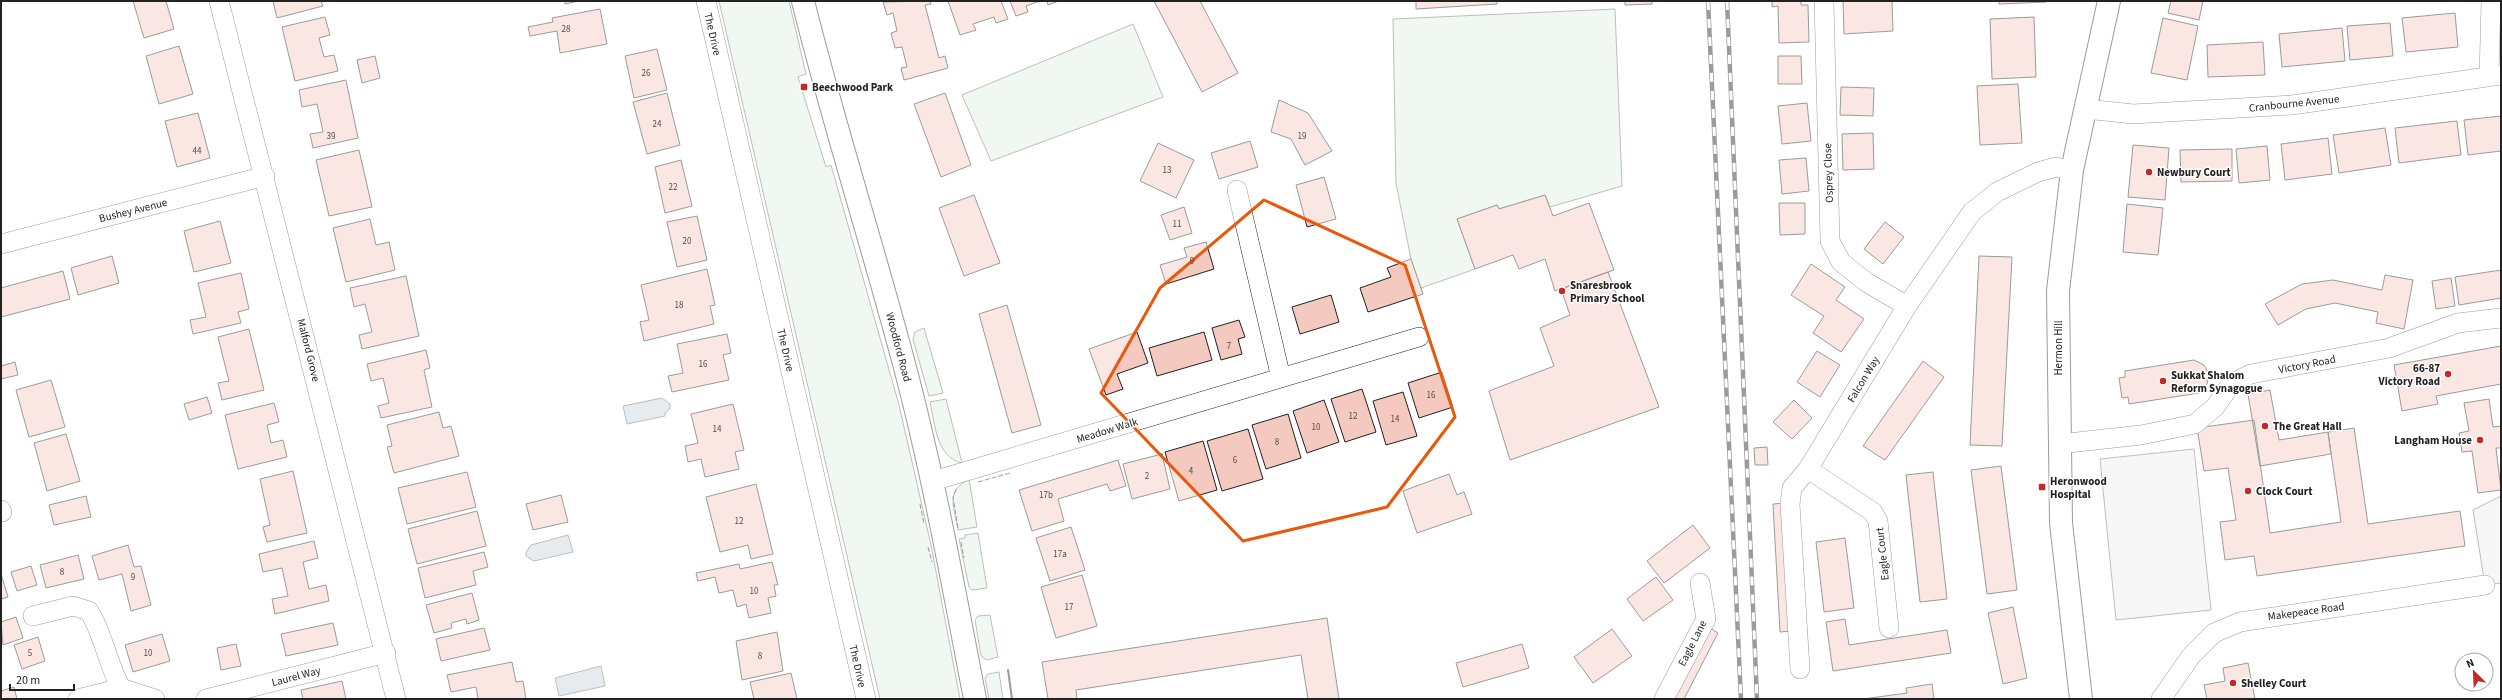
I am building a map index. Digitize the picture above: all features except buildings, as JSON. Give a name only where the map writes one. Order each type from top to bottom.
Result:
[{"type":"main road","name":"Woodford Road","points":[[803,1],[843,155],[903,358],[933,481],[975,699]]},
{"type":"main road","name":"Hermon Hill","points":[[2081,699],[2061,523],[2058,291],[2072,170],[2109,1]]},
{"type":"street","name":"Malford Grove","points":[[219,1],[386,652],[396,699]]},
{"type":"street","name":"The Drive","points":[[706,1],[866,699]]},
{"type":"street","name":"Osprey Close","points":[[1824,1],[1830,241],[1841,262],[1866,282],[1907,306]]},
{"type":"street","points":[[2491,1],[2495,76]]},
{"type":"street","name":"Cranbourne Avenue","points":[[2086,109],[2133,114],[2292,105],[2495,76]]},
{"type":"street","name":"Falcon Way","points":[[1800,669],[1790,504],[1792,488],[1808,469],[1907,306],[1972,212],[1997,192],[2038,172],[2056,167],[2072,170]]},
{"type":"street","name":"Bushey Avenue","points":[[1,244],[265,176]]},
{"type":"street","points":[[1236,190],[1281,378]]},
{"type":"street","name":"Victory Road","points":[[2059,444],[2142,435],[2195,424],[2215,406],[2232,382],[2251,374],[2389,348],[2458,323],[2501,318]]},
{"type":"street","name":"Meadow Walk","points":[[933,481],[1419,337]]},
{"type":"street","name":"Eagle Court","points":[[1808,469],[1873,512],[1878,521],[1889,628]]},
{"type":"street","name":"Eagle Lane","points":[[1664,699],[1706,619],[1700,583]]},
{"type":"street","name":"Makepeace Road","points":[[2161,699],[2191,656],[2214,633],[2240,622],[2485,585]]},
{"type":"street","points":[[33,616],[73,606],[89,611],[99,626],[114,676],[121,688]]},
{"type":"street","name":"Laurel Way","points":[[206,699],[386,652]]},
{"type":"street","points":[[78,699],[121,688],[155,699]]},
{"type":"highlighted area","points":[[1264,200],[1405,265],[1455,417],[1387,507],[1243,541],[1101,393],[1160,288]]},
{"type":"green space","points":[[719,1],[789,1],[806,74],[798,77],[826,167],[831,165],[899,405],[931,545],[960,699],[880,699]]},
{"type":"green space","points":[[1615,9],[1622,186],[1550,207],[1545,195],[1499,209],[1497,205],[1457,219],[1475,269],[1421,288],[1411,259],[1396,183],[1393,19]]},
{"type":"green space","points":[[1133,24],[1163,97],[991,161],[962,95]]},
{"type":"green space","points":[[924,328],[943,393],[929,396],[913,339],[915,332]]},
{"type":"green space","points":[[946,399],[962,463],[953,460],[947,454],[942,447],[935,429],[930,402]]},
{"type":"green space","points":[[969,479],[977,527],[958,530],[953,507],[954,495],[961,484]]},
{"type":"green space","points":[[978,533],[987,588],[972,590],[969,587],[959,539],[965,538],[965,535]]},
{"type":"green space","points":[[990,615],[998,657],[987,660],[981,656],[975,620],[978,616]]},
{"type":"green space","points":[[999,672],[1003,699],[989,699],[985,678],[988,674]]},
{"type":"shaded area","points":[[662,398],[670,404],[670,409],[665,413],[665,416],[627,424],[623,406]]},
{"type":"shaded area","points":[[2194,449],[2211,610],[2116,620],[2100,459]]},
{"type":"shaded area","points":[[2501,496],[2501,583],[2485,585],[2473,510]]},
{"type":"shaded area","points":[[568,535],[573,552],[534,561],[526,556],[526,552],[531,545]]},
{"type":"shaded area","points":[[601,666],[605,686],[559,696],[555,678]]},
{"type":"railway","points":[[1708,1],[1741,699]]},
{"type":"railway","points":[[1727,1],[1757,699]]},
{"type":"fence","points":[[978,482],[1010,473]]},
{"type":"fence","points":[[956,489],[953,497],[958,528]]},
{"type":"fence","points":[[920,504],[924,524]]},
{"type":"fence","points":[[961,542],[964,558]]},
{"type":"fence","points":[[928,547],[932,562]]},
{"type":"wall","points":[[1008,670],[1012,699]]},
{"type":"place","name":"Beechwood Park","points":[[804,87]]},
{"type":"place","name":"Newbury Court","points":[[2149,172]]},
{"type":"place","name":"Snaresbrook Primary School","points":[[1562,291]]},
{"type":"place","name":"66-87 Victory Road","points":[[2448,374]]},
{"type":"place","name":"Sukkat Shalom Reform Synagogue","points":[[2163,381]]},
{"type":"place","name":"The Great Hall","points":[[2265,426]]},
{"type":"place","name":"Langham House","points":[[2480,440]]},
{"type":"place","name":"Heronwood Hospital","points":[[2042,487]]},
{"type":"place","name":"Clock Court","points":[[2248,491]]},
{"type":"place","name":"Shelley Court","points":[[2233,683]]}]
